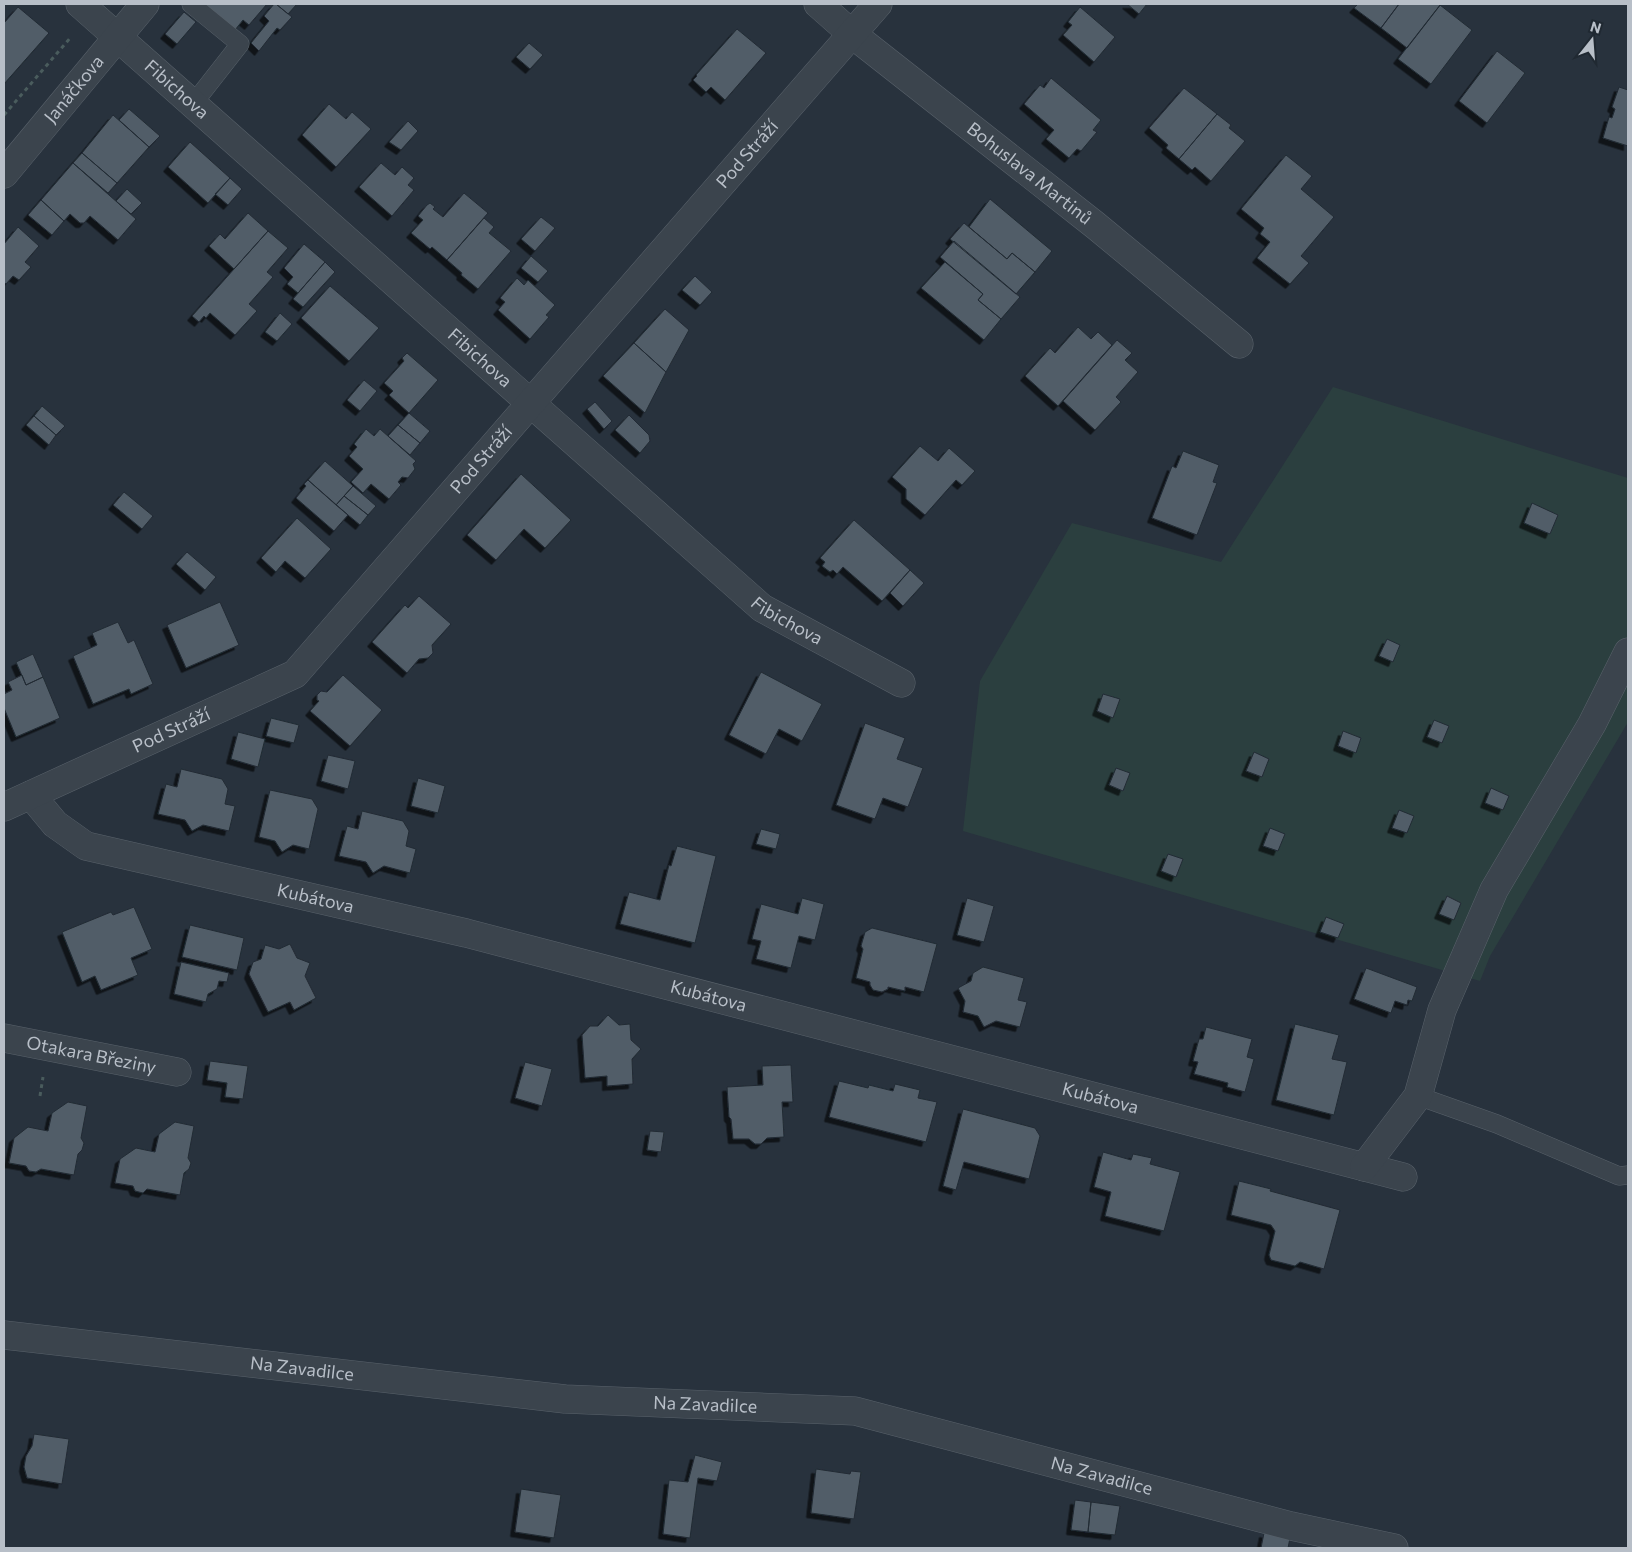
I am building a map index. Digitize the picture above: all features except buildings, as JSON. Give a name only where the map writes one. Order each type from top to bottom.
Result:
[{"type":"street","name":"Janáčkova","points":[[4,174],[145,4]]},
{"type":"street","name":"Bohuslava Martinů","points":[[818,4],[852,34],[1095,225],[1239,344]]},
{"type":"street","name":"Pod Stráží","points":[[4,806],[295,674],[878,4]]},
{"type":"street","name":"Fibichova","points":[[85,9],[118,36],[762,608],[901,682]]},
{"type":"street","points":[[1364,1167],[1418,1096],[1442,1010],[1494,890],[1592,724],[1628,652]]},
{"type":"street","name":"Kubátova","points":[[31,795],[55,824],[86,846],[466,933],[1403,1177]]},
{"type":"street","name":"Otakara Březiny","points":[[4,1038],[177,1072]]},
{"type":"street","name":"Na Zavadilce","points":[[4,1335],[565,1399],[855,1411],[1292,1526],[1394,1548]]},
{"type":"lane","points":[[191,4],[240,44],[193,104]]},
{"type":"lane","points":[[1418,1096],[1497,1124],[1619,1176],[1628,1175]]},
{"type":"path","points":[[4,115],[85,9]]},
{"type":"green space","points":[[1333,387],[1628,478],[1628,722],[1490,956],[1480,981],[963,831],[980,681],[1072,523],[1221,562]]}]
